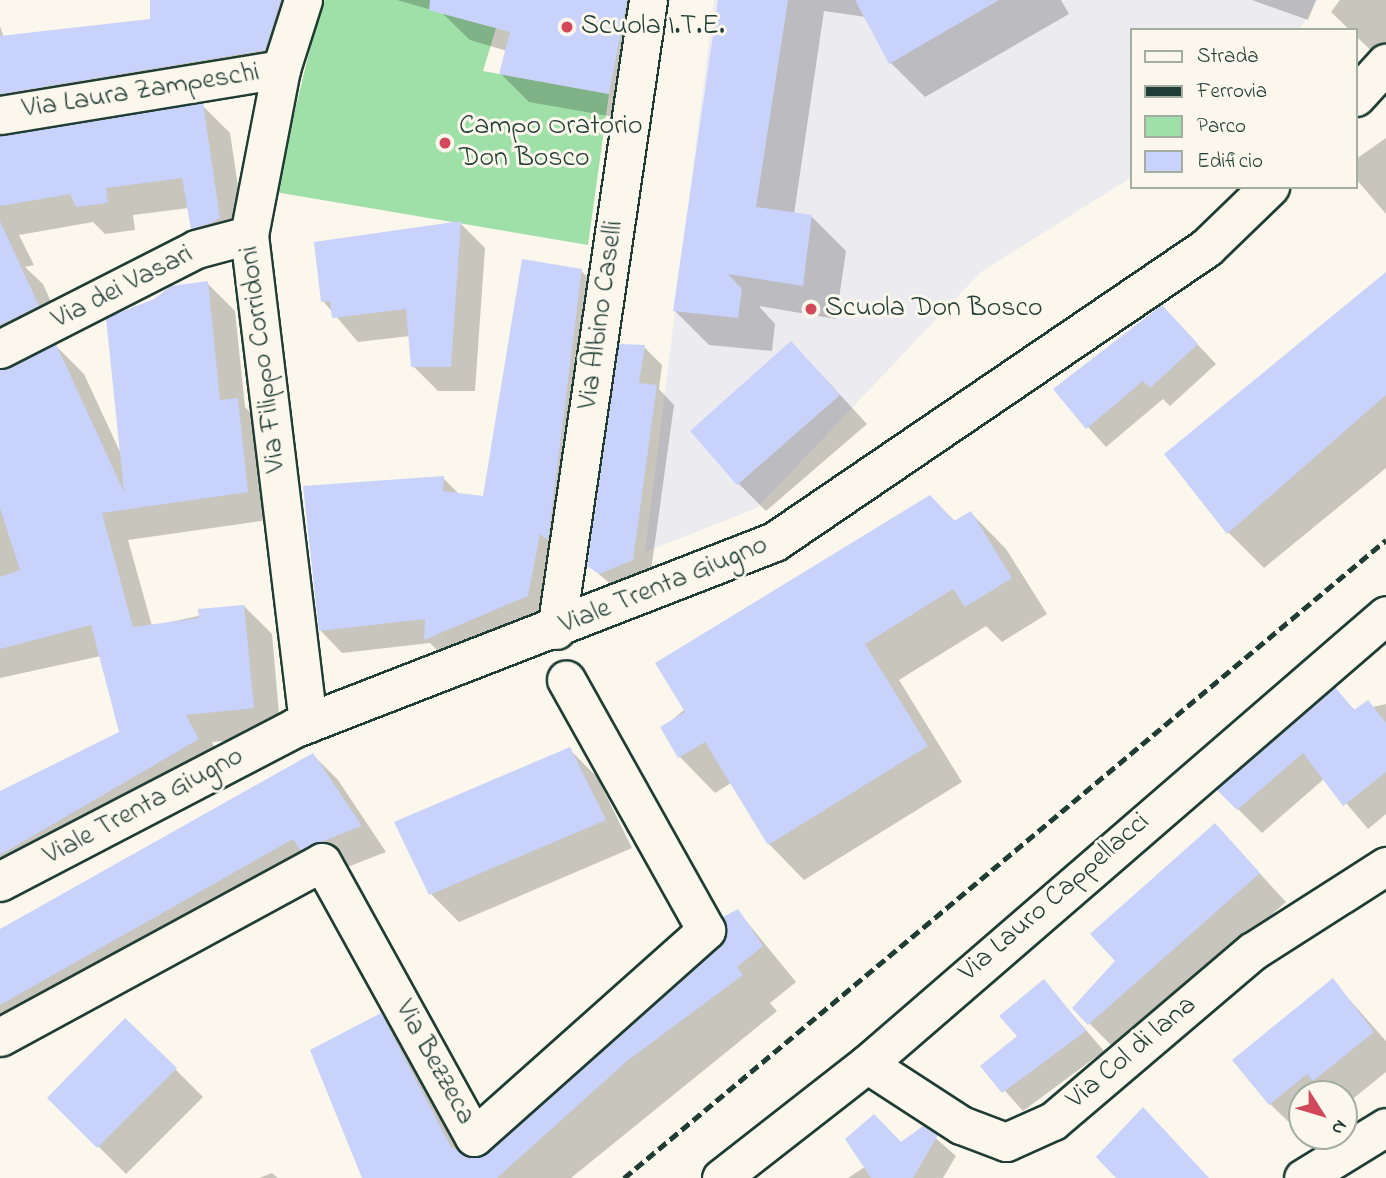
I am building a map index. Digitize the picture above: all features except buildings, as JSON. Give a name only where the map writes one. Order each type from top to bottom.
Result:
[{"type":"street","name":"Via Filippo Corridoni","points":[[303,0],[281,69],[249,234],[308,723]]},
{"type":"street","name":"Via Albino Caselli","points":[[556,630],[648,0]]},
{"type":"street","points":[[1358,95],[1386,64]]},
{"type":"street","name":"Via Laura Zampeschi","points":[[0,115],[281,69]]},
{"type":"street","name":"Viale Trenta Giugno","points":[[0,882],[308,723],[556,630],[775,542],[1207,248],[1268,189]]},
{"type":"street","name":"Via dei Vasari","points":[[0,349],[196,249],[249,234]]},
{"type":"street","name":"Via Lauro Cappellacci","points":[[721,1178],[867,1064],[1386,615]]},
{"type":"street","name":"Via Bezzeca","points":[[0,1037],[322,862],[474,1137],[706,930],[566,680]]},
{"type":"street","name":"Via Col di lana","points":[[867,1064],[961,1125],[1006,1142],[1053,1121],[1253,951],[1386,866]]},
{"type":"street","points":[[1303,1178],[1386,1127]]},
{"type":"shaded area","name":"Scuola Don Bosco","points":[[714,0],[1318,0],[1300,28],[1130,28],[1130,178],[981,272],[757,508],[645,552]]},
{"type":"green space","name":"Campo Oratorio Don Bosco","points":[[322,0],[443,0],[440,13],[496,28],[483,71],[609,94],[588,245],[275,192]]},
{"type":"railway","points":[[624,1178],[1386,540]]},
{"type":"place","name":"Scuola I.T.E.","points":[[567,27]]},
{"type":"place","name":"Campo Oratorio Don Bosco","points":[[445,143]]},
{"type":"place","name":"Scuola Don Bosco","points":[[811,309]]}]
